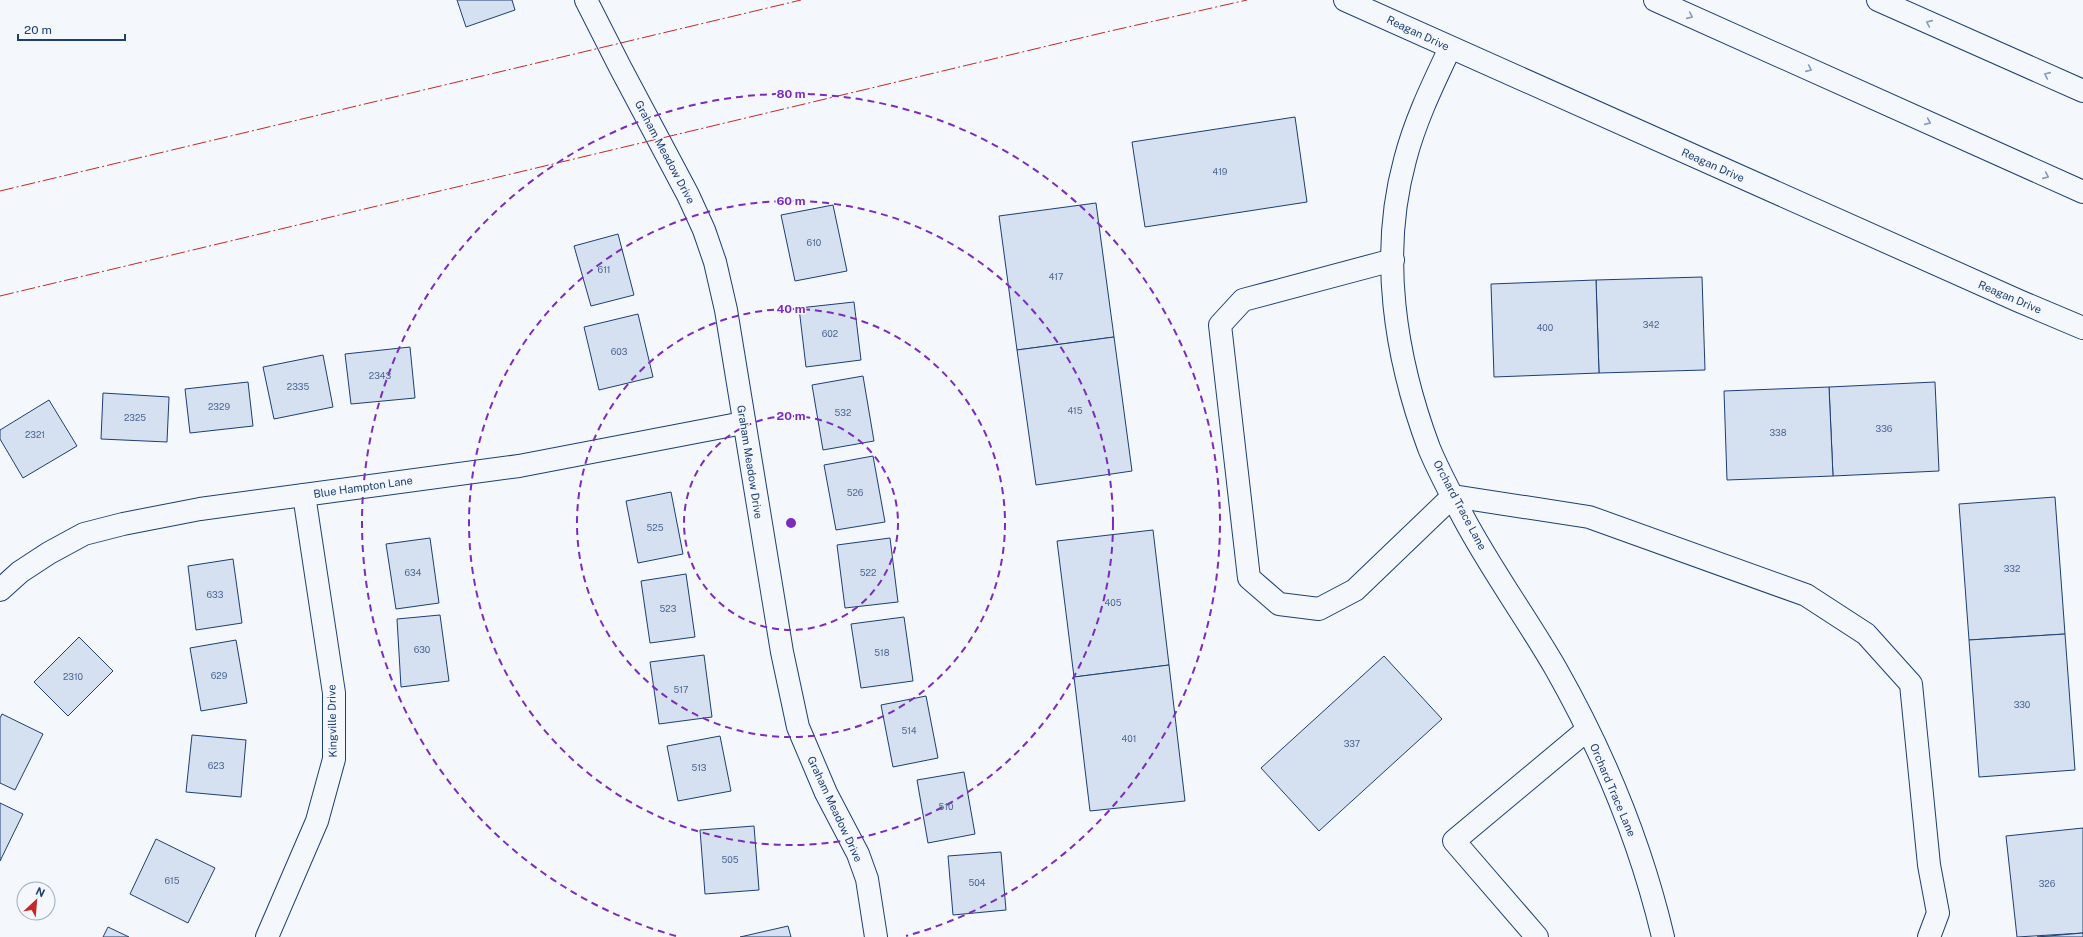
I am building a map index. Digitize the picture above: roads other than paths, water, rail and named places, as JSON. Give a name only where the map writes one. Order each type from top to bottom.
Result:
[{"type":"main road","name":"Graham Meadow Drive","points":[[586,0],[688,195],[704,230],[715,262],[726,310],[743,423],[782,652],[798,727],[826,793],[858,854],[866,879],[876,937]]},
{"type":"main road","name":"Reagan Drive","points":[[1345,0],[2019,301],[2083,328]]},
{"type":"main road","points":[[1655,0],[2083,192]]},
{"type":"main road","points":[[1878,0],[2083,91]]},
{"type":"main road","name":"Orchard Trace Lane","points":[[1450,48],[1423,105],[1404,160],[1394,223],[1393,260],[1395,311],[1407,381],[1430,450],[1462,515],[1556,669],[1587,730],[1624,812],[1657,911],[1663,937]]},
{"type":"main road","points":[[1393,260],[1243,300],[1220,326],[1249,578],[1279,604],[1319,609],[1354,590],[1453,496],[1589,517],[1806,596],[1866,634],[1911,684],[1929,865],[1938,913],[1929,937]]},
{"type":"main road","name":"Blue Hampton Lane","points":[[0,590],[20,572],[49,553],[84,534],[124,524],[200,509],[519,466],[743,423]]},
{"type":"main road","name":"Kingville Drive","points":[[267,937],[317,821],[334,759],[334,693],[304,495]]},
{"type":"main road","points":[[1537,937],[1454,841],[1587,730]]}]
